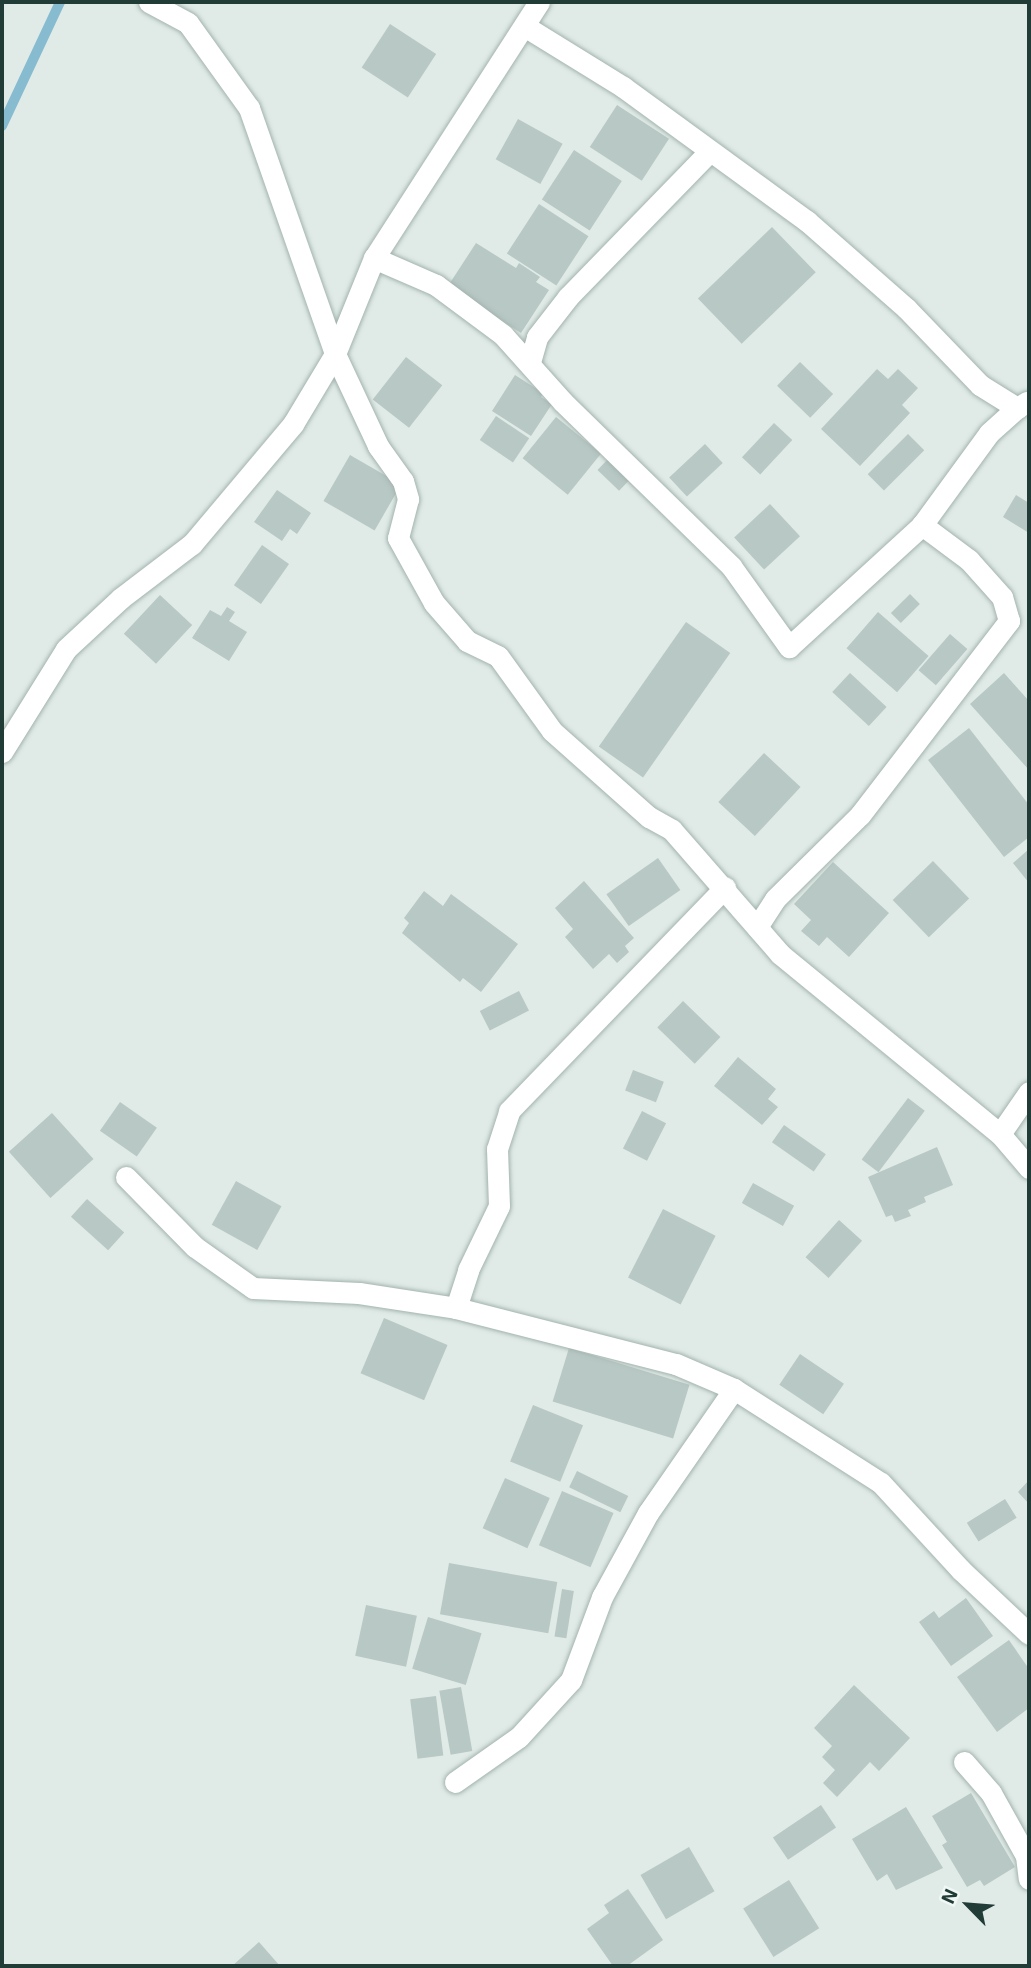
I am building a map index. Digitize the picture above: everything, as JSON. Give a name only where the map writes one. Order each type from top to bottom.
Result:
[{"type":"street","points":[[149,2],[188,23],[221,63],[249,108],[335,354],[378,446],[403,481],[408,499],[398,538],[434,603],[467,641],[498,656],[552,731],[649,817],[672,830],[725,887],[780,954],[1000,1134],[1029,1168]]},
{"type":"street","points":[[2,752],[66,649],[121,598],[192,544],[293,424],[335,354],[374,258],[473,100],[526,27],[539,2]]},
{"type":"street","points":[[374,258],[436,285],[503,335],[563,401],[732,566],[789,647],[922,525],[989,433],[1023,404],[980,385],[906,308],[807,221],[623,87],[526,27]]},
{"type":"street","points":[[530,362],[537,337],[568,297],[709,152]]},
{"type":"street","points":[[757,926],[775,899],[860,815],[1009,621],[1002,597],[977,569],[922,525]]},
{"type":"street","points":[[456,1308],[468,1270],[499,1206],[497,1149],[509,1111],[725,887]]},
{"type":"street","points":[[1000,1134],[1029,1093]]},
{"type":"street","points":[[126,1177],[195,1247],[253,1288],[359,1293],[456,1308],[676,1364],[734,1389],[881,1483],[961,1570],[1029,1634]]},
{"type":"street","points":[[455,1782],[519,1737],[571,1680],[602,1597],[649,1513],[734,1389]]},
{"type":"street","points":[[964,1762],[991,1793],[1026,1856],[1029,1879]]},
{"type":"building","points":[[390,24],[436,54],[408,98],[362,68]]},
{"type":"building","points":[[617,105],[669,139],[642,181],[590,147]]},
{"type":"building","points":[[518,119],[563,144],[540,184],[496,159]]},
{"type":"building","points":[[574,150],[622,181],[590,231],[542,199]]},
{"type":"building","points":[[539,204],[588,236],[556,286],[507,253]]},
{"type":"building","points":[[772,227],[816,272],[742,344],[698,299]]},
{"type":"building","points":[[476,243],[516,268],[519,263],[540,277],[536,282],[549,290],[521,333],[448,286]]},
{"type":"building","points":[[406,357],[442,385],[409,428],[373,400]]},
{"type":"building","points":[[800,362],[833,394],[810,418],[777,386]]},
{"type":"building","points":[[877,369],[888,379],[898,369],[918,388],[902,405],[910,413],[860,466],[821,429]]},
{"type":"building","points":[[515,375],[543,393],[541,397],[552,404],[531,436],[492,411]]},
{"type":"building","points":[[496,416],[529,438],[513,462],[480,440]]},
{"type":"building","points":[[556,417],[601,454],[568,495],[523,458]]},
{"type":"building","points":[[774,423],[792,440],[760,474],[742,457]]},
{"type":"building","points":[[908,434],[924,450],[884,491],[868,474]]},
{"type":"building","points":[[705,444],[723,463],[687,496],[669,477]]},
{"type":"building","points":[[350,455],[401,484],[375,530],[324,501]]},
{"type":"building","points":[[610,457],[632,478],[619,491],[597,470]]},
{"type":"building","points":[[277,490],[311,513],[297,534],[290,529],[282,541],[254,522]]},
{"type":"building","points":[[1016,495],[1029,503],[1029,533],[1003,517]]},
{"type":"building","points":[[770,504],[800,536],[764,570],[734,537]]},
{"type":"building","points":[[262,545],[289,564],[261,604],[234,585]]},
{"type":"building","points":[[910,594],[920,604],[901,623],[891,613]]},
{"type":"building","points":[[160,595],[192,625],[156,664],[124,634]]},
{"type":"building","points":[[227,607],[235,612],[229,621],[247,632],[229,661],[192,638],[210,610],[221,616]]},
{"type":"building","points":[[878,612],[929,656],[897,692],[847,648]]},
{"type":"building","points":[[686,622],[730,653],[643,777],[599,747]]},
{"type":"building","points":[[950,634],[967,649],[936,685],[919,670]]},
{"type":"building","points":[[850,673],[887,707],[869,726],[832,692]]},
{"type":"building","points":[[1004,673],[1029,701],[1029,770],[970,704]]},
{"type":"building","points":[[969,728],[1029,805],[1029,837],[1004,857],[928,760]]},
{"type":"building","points":[[764,753],[801,787],[755,836],[718,802]]},
{"type":"building","points":[[1029,849],[1029,883],[1013,863]]},
{"type":"building","points":[[658,858],[680,890],[629,926],[606,894]]},
{"type":"building","points":[[933,861],[969,898],[929,937],[893,900]]},
{"type":"building","points":[[833,862],[889,913],[849,957],[827,937],[819,946],[801,931],[811,920],[794,904]]},
{"type":"building","points":[[584,881],[634,938],[625,946],[629,952],[617,963],[609,954],[593,969],[565,937],[573,929],[555,908]]},
{"type":"building","points":[[424,891],[443,906],[451,894],[518,944],[481,992],[463,978],[460,982],[402,933],[409,923],[404,918]]},
{"type":"building","points":[[519,991],[529,1011],[490,1031],[480,1011]]},
{"type":"building","points":[[683,1001],[720,1037],[695,1064],[657,1028]]},
{"type":"building","points":[[738,1057],[776,1089],[768,1099],[778,1107],[762,1125],[714,1086]]},
{"type":"building","points":[[633,1070],[664,1082],[656,1102],[625,1091]]},
{"type":"building","points":[[908,1098],[925,1111],[878,1172],[862,1159]]},
{"type":"building","points":[[120,1102],[157,1128],[137,1156],[100,1131]]},
{"type":"building","points":[[642,1111],[666,1123],[647,1161],[623,1148]]},
{"type":"building","points":[[52,1113],[93,1159],[50,1198],[9,1152]]},
{"type":"building","points":[[784,1125],[826,1154],[814,1171],[772,1142]]},
{"type":"building","points":[[937,1147],[953,1185],[924,1197],[926,1202],[908,1210],[911,1216],[895,1222],[892,1215],[886,1217],[868,1177]]},
{"type":"building","points":[[236,1181],[281,1206],[257,1250],[212,1225]]},
{"type":"building","points":[[753,1183],[794,1206],[783,1226],[742,1203]]},
{"type":"building","points":[[87,1199],[124,1232],[108,1250],[71,1217]]},
{"type":"building","points":[[663,1209],[716,1236],[681,1304],[628,1278]]},
{"type":"building","points":[[839,1220],[862,1241],[829,1278],[806,1257]]},
{"type":"building","points":[[384,1318],[448,1345],[424,1400],[361,1373]]},
{"type":"building","points":[[569,1348],[689,1385],[673,1438],[553,1402]]},
{"type":"building","points":[[800,1354],[844,1384],[823,1414],[779,1385]]},
{"type":"building","points":[[533,1405],[583,1425],[560,1482],[510,1462]]},
{"type":"building","points":[[577,1471],[628,1496],[620,1512],[569,1487]]},
{"type":"building","points":[[505,1478],[550,1498],[527,1548],[483,1528]]},
{"type":"building","points":[[1029,1480],[1029,1504],[1018,1492]]},
{"type":"building","points":[[562,1491],[614,1513],[590,1567],[539,1545]]},
{"type":"building","points":[[1005,1499],[1017,1518],[978,1542],[967,1523]]},
{"type":"building","points":[[449,1563],[557,1582],[548,1633],[440,1614]]},
{"type":"building","points":[[562,1589],[574,1591],[566,1638],[554,1636]]},
{"type":"building","points":[[966,1598],[993,1636],[951,1666],[919,1622],[934,1611],[939,1618]]},
{"type":"building","points":[[366,1605],[417,1616],[406,1667],[355,1656]]},
{"type":"building","points":[[428,1617],[482,1633],[466,1685],[412,1669]]},
{"type":"building","points":[[1009,1640],[1029,1669],[1029,1708],[997,1732],[957,1677]]},
{"type":"building","points":[[854,1685],[910,1738],[879,1771],[870,1762],[837,1797],[823,1783],[835,1770],[822,1757],[832,1746],[814,1728]]},
{"type":"building","points":[[461,1687],[472,1751],[451,1755],[439,1691]]},
{"type":"building","points":[[436,1696],[443,1756],[418,1759],[410,1699]]},
{"type":"building","points":[[971,1793],[1015,1867],[984,1886],[980,1880],[967,1887],[942,1845],[947,1842],[932,1816]]},
{"type":"building","points":[[821,1805],[836,1827],[788,1860],[773,1837]]},
{"type":"building","points":[[906,1807],[943,1868],[896,1890],[887,1874],[877,1881],[852,1839]]},
{"type":"building","points":[[689,1847],[714,1891],[666,1919],[641,1875]]},
{"type":"building","points":[[789,1880],[819,1928],[773,1957],[743,1909]]},
{"type":"building","points":[[628,1889],[663,1940],[627,1966],[613,1966],[587,1929],[609,1913],[604,1905]]},
{"type":"building","points":[[259,1942],[280,1966],[232,1966]]},
{"type":"waterway","points":[[2,126],[60,2]]}]
